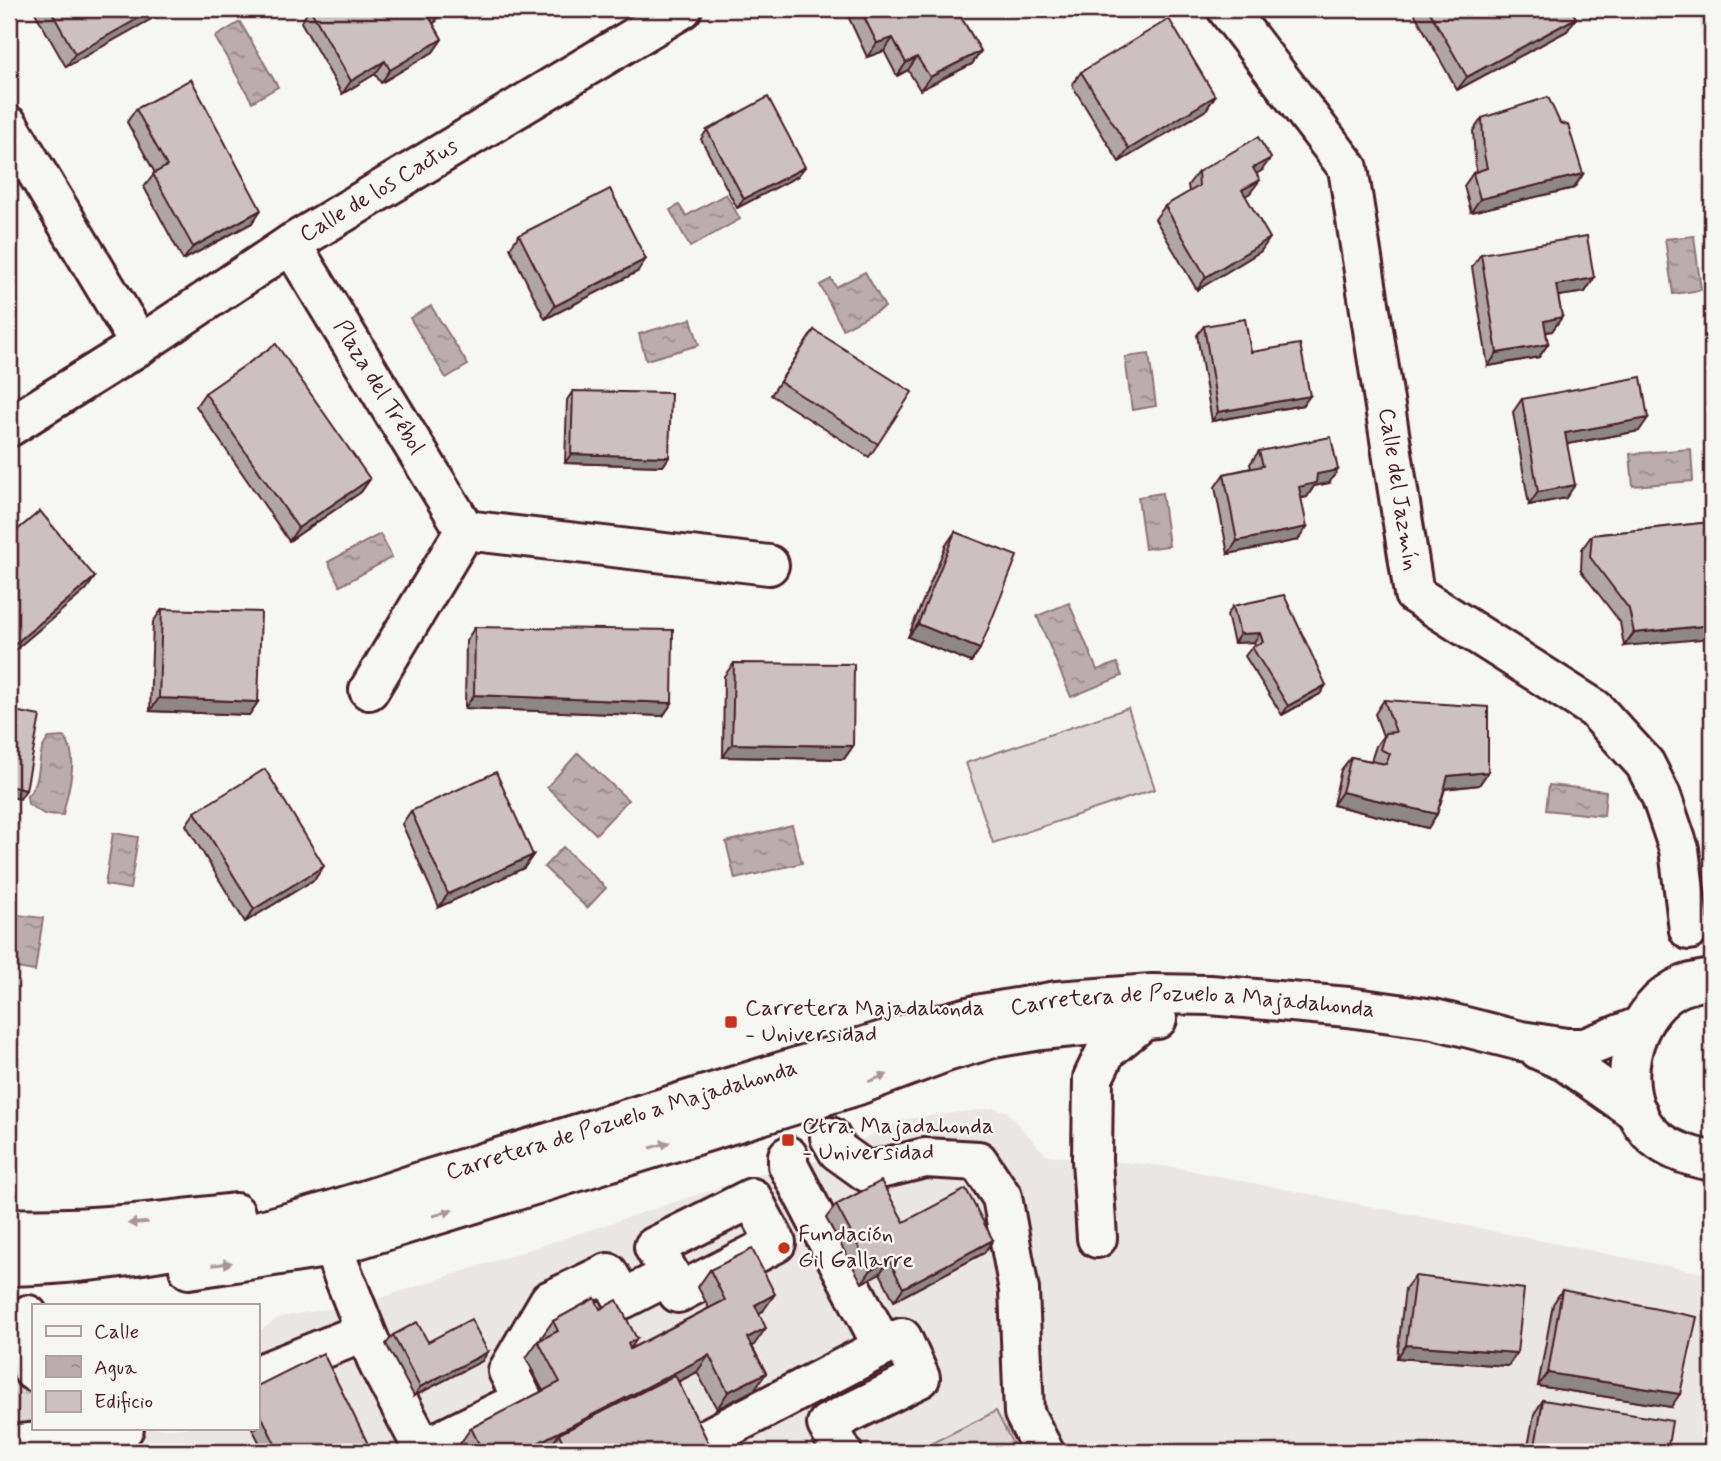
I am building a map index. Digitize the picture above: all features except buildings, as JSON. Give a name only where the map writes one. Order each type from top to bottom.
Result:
[{"type":"street","name":"Calle de los Cactus","points":[[9,427],[291,244],[682,9]]},
{"type":"street","name":"Calle del Jazmín","points":[[1227,9],[1348,168],[1413,594],[1595,709],[1644,764],[1661,796],[1679,849],[1689,930],[1674,990]]},
{"type":"street","points":[[9,126],[139,345]]},
{"type":"street","name":"Plaza del Trébol","points":[[291,244],[464,530]]},
{"type":"street","name":"Calle de los Cactus","points":[[9,414],[80,380]]},
{"type":"street","points":[[369,690],[464,530],[769,565]]},
{"type":"street","name":"Calle del Jazmín","points":[[1689,930],[1712,963]]},
{"type":"street","points":[[1712,979],[1687,984],[1674,990],[1653,1010],[1641,1026],[1632,1050],[1629,1070],[1631,1091],[1638,1113],[1649,1132],[1670,1147],[1690,1156],[1712,1161]]},
{"type":"street","name":"Carretera de Pozuelo a Majadahonda","points":[[9,1266],[38,1266],[187,1246],[351,1206],[423,1181],[919,1030],[1019,1006],[1152,994],[1210,995],[1348,1007],[1434,1019],[1521,1041]]},
{"type":"street","points":[[9,1279],[25,1284],[87,1282],[332,1247],[858,1085],[946,1052],[993,1038],[1041,1030],[1144,1020],[1348,1007]]},
{"type":"street","points":[[1097,1238],[1092,1160],[1093,1078],[1106,1051],[1144,1020]]},
{"type":"street","points":[[1521,1041],[1585,1048],[1641,1026]]},
{"type":"street","points":[[1041,1030],[1079,1054],[1093,1078]]},
{"type":"street","points":[[1521,1041],[1566,1062],[1638,1113]]},
{"type":"street","points":[[830,1136],[838,1151],[867,1172],[925,1158],[978,1161],[1002,1196],[1018,1290],[1024,1413],[1044,1452]]},
{"type":"street","points":[[788,1156],[788,1165],[883,1347]]},
{"type":"street","name":"Carretera de Pozuelo a Majadahonda","points":[[9,1228],[65,1228],[158,1222],[251,1211],[423,1181]]},
{"type":"street","points":[[332,1247],[379,1365],[424,1450],[523,1399],[508,1371],[549,1301],[608,1273],[623,1299],[670,1275]]},
{"type":"street","points":[[28,1315],[32,1360]]},
{"type":"street","points":[[259,1374],[365,1332]]},
{"type":"street","points":[[694,1445],[803,1378],[902,1338],[920,1378],[828,1435],[803,1378]]},
{"type":"street","points":[[9,1444],[108,1439]]},
{"type":"shaded area","points":[[1698,9],[1712,9],[1712,121]]},
{"type":"shaded area","points":[[995,1108],[1007,1112],[1046,1155],[1173,1167],[1712,1275],[1712,1452],[9,1452],[9,1376],[32,1372],[32,1430],[259,1430],[259,1332],[280,1317],[369,1302],[788,1165],[817,1161],[905,1119]]},
{"type":"green space","points":[[1128,708],[1155,789],[993,843],[966,763]]},
{"type":"green space","points":[[9,1376],[12,1376],[32,1394],[32,1429],[9,1452]]},
{"type":"green space","points":[[996,1411],[1017,1452],[914,1452]]},
{"type":"water","points":[[240,22],[278,87],[252,102],[215,37]]},
{"type":"water","points":[[726,194],[740,219],[690,247],[670,210],[679,205],[686,216]]},
{"type":"water","points":[[1694,236],[1701,290],[1673,294],[1665,239]]},
{"type":"water","points":[[865,272],[885,307],[843,329],[820,285],[831,279],[836,287]]},
{"type":"water","points":[[431,306],[468,365],[446,378],[410,318]]},
{"type":"water","points":[[691,319],[699,345],[646,360],[639,334]]},
{"type":"water","points":[[1149,354],[1156,406],[1132,410],[1125,357]]},
{"type":"water","points":[[1691,449],[1693,481],[1633,486],[1630,454]]},
{"type":"water","points":[[1162,493],[1169,546],[1145,549],[1138,497]]},
{"type":"water","points":[[380,534],[392,557],[340,586],[328,562]]},
{"type":"water","points":[[1069,603],[1097,670],[1117,663],[1122,676],[1071,697],[1037,616]]},
{"type":"water","points":[[64,737],[72,755],[72,765],[63,815],[44,814],[28,804],[27,796],[36,781],[44,745],[49,738]]},
{"type":"water","points":[[578,753],[628,800],[596,834],[547,787]]},
{"type":"water","points":[[1549,785],[1606,791],[1604,816],[1546,810]]},
{"type":"water","points":[[792,825],[802,863],[735,879],[726,842]]},
{"type":"water","points":[[113,833],[138,837],[130,889],[105,885]]},
{"type":"water","points":[[563,847],[606,888],[587,908],[544,867]]},
{"type":"water","points":[[18,915],[43,918],[35,971],[11,967]]},
{"type":"place","name":"Carretera Majadahonda - Universidad","points":[[731,1022]]},
{"type":"place","name":"Ctra. Majadahonda - Universidad","points":[[788,1140]]},
{"type":"place","name":"Fundación Gil Gallarre","points":[[784,1248]]}]
